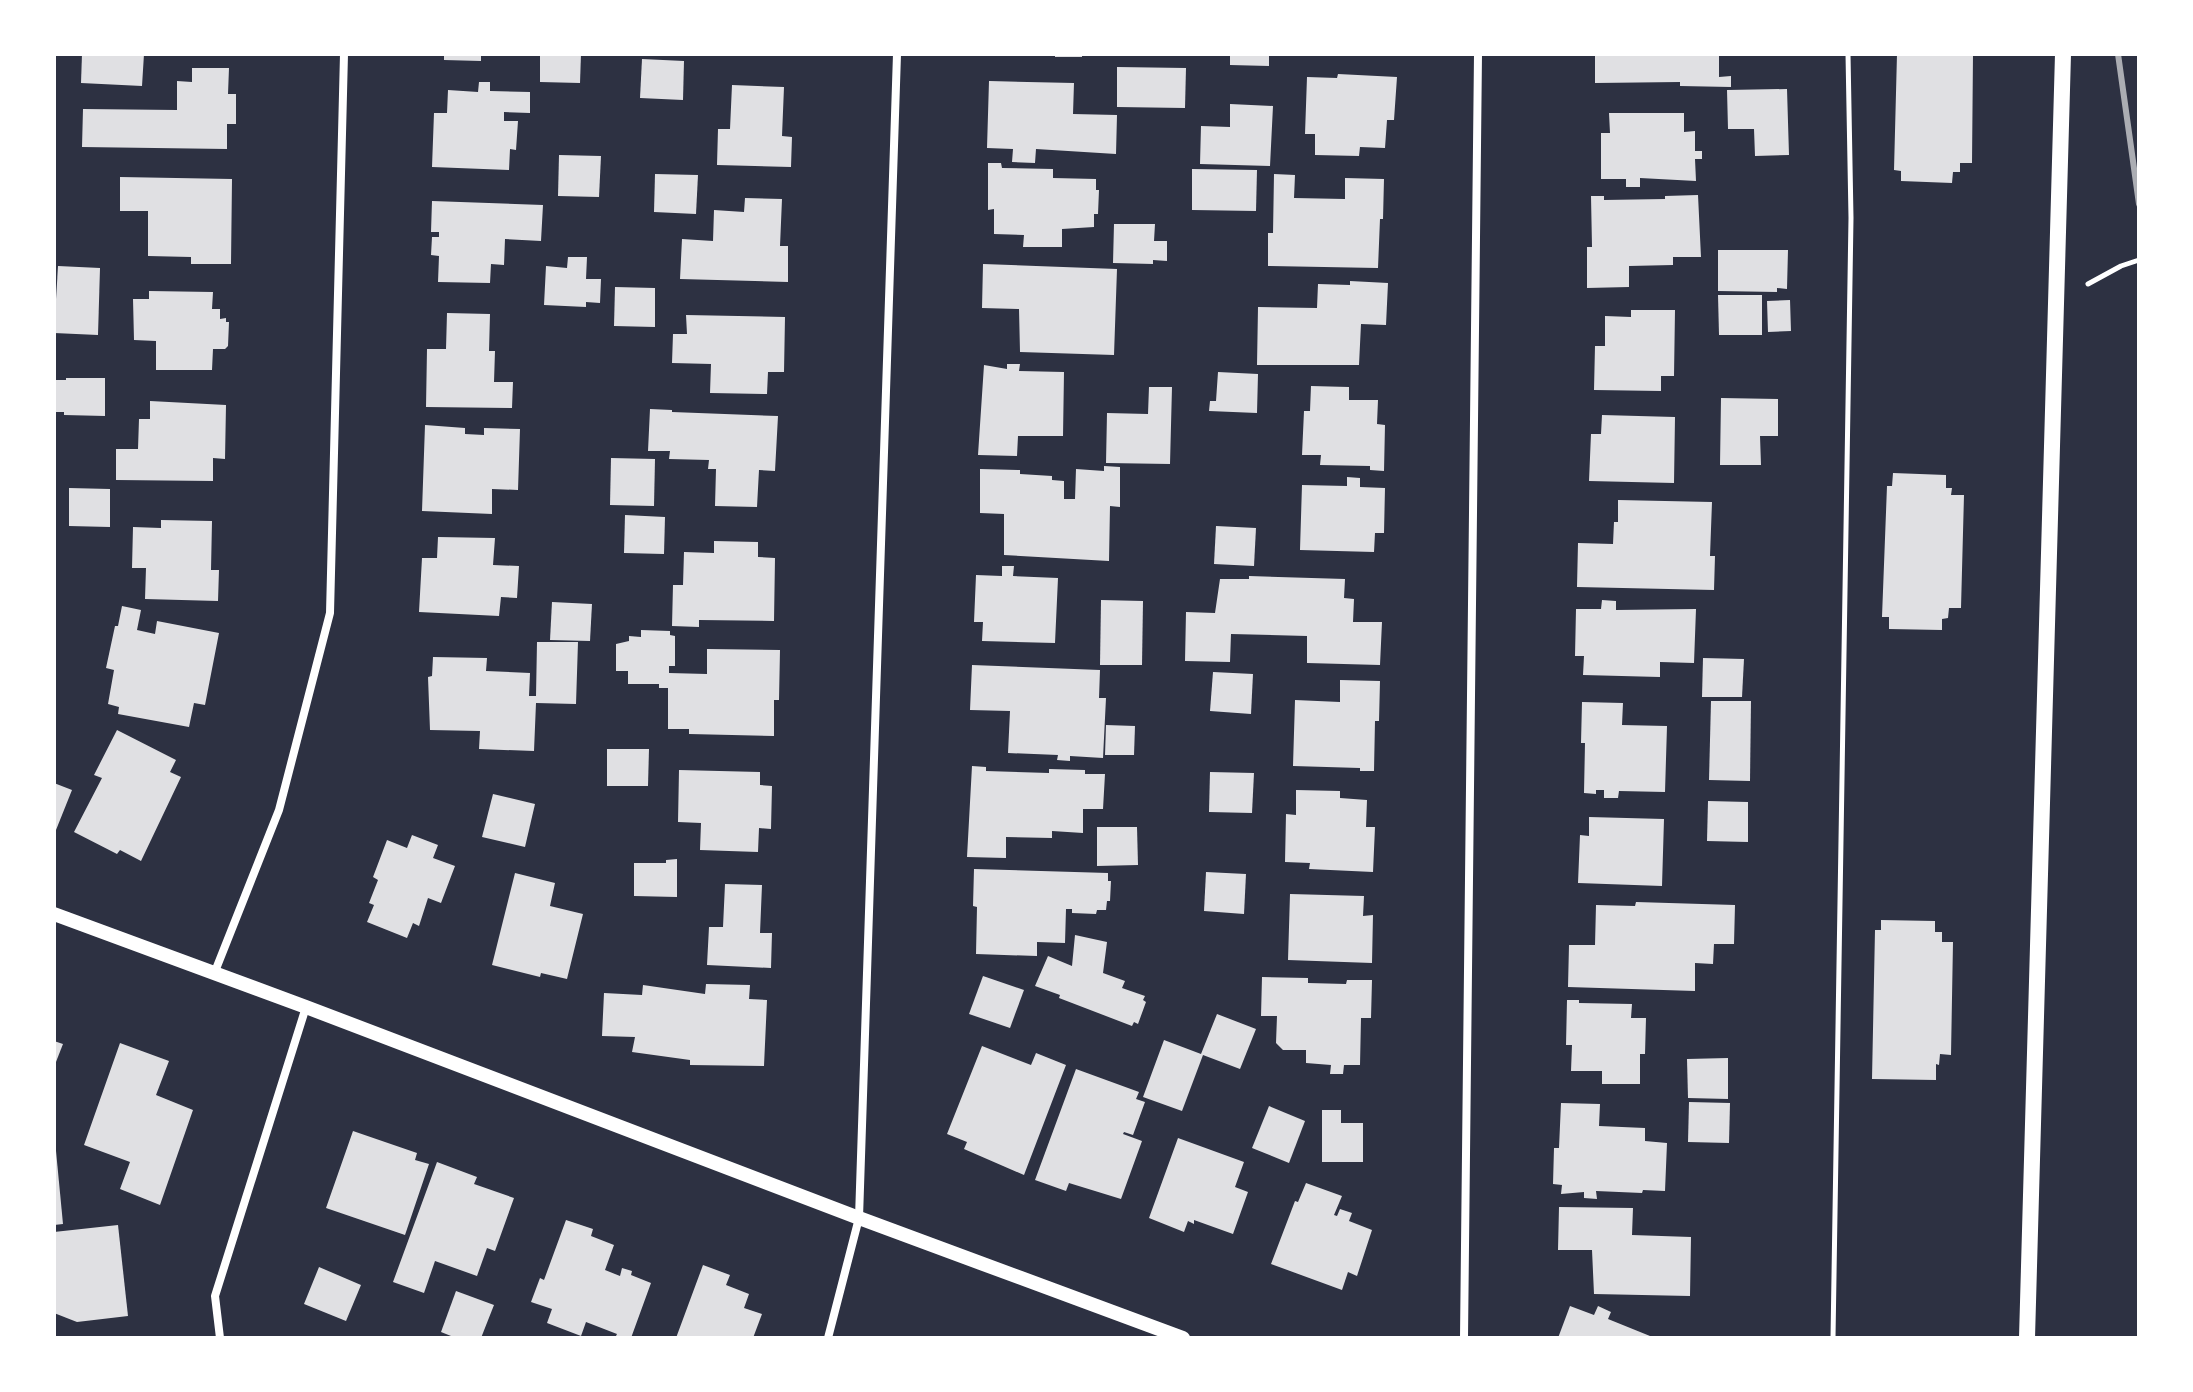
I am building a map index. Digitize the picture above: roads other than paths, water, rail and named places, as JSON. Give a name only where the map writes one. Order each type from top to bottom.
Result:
[{"type":"main road","points":[[2027,1338],[2063,54]]},
{"type":"street","points":[[213,975],[279,810],[330,613],[344,54]]},
{"type":"street","points":[[828,1338],[859,1218],[897,54]]},
{"type":"street","points":[[1464,1338],[1478,54]]},
{"type":"street","points":[[54,914],[1183,1338]]},
{"type":"street","points":[[220,1338],[215,1296],[306,1007]]},
{"type":"railway","points":[[2118,54],[2139,204]]}]
